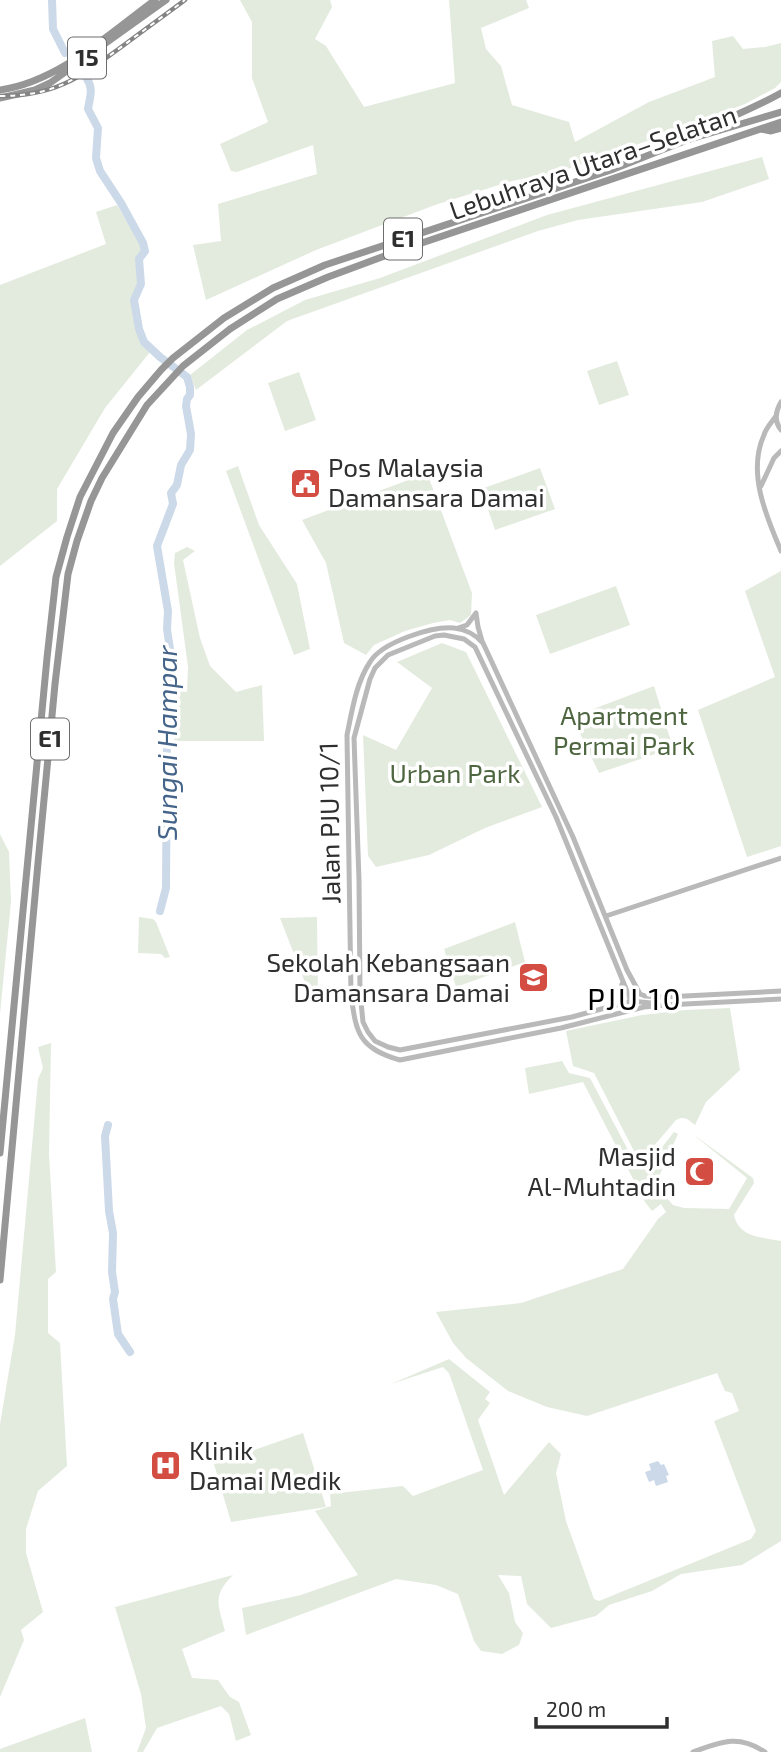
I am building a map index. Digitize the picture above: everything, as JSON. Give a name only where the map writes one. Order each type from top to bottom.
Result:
[{"type":"highway","name":"15","points":[[0,98],[35,90],[50,83],[166,0]]},
{"type":"highway","name":"15","points":[[0,90],[25,85],[63,66],[152,2]]},
{"type":"highway","points":[[687,140],[781,93]]},
{"type":"highway","name":"Lebuhraya Utara–Selatan","points":[[0,1153],[49,631],[57,578],[80,497],[113,433],[138,397],[173,358],[224,318],[273,288],[325,265],[611,170],[687,140],[781,112]]},
{"type":"highway","name":"Lebuhraya Utara–Selatan","points":[[0,1280],[38,863],[68,574],[84,521],[102,478],[147,405],[183,366],[230,329],[277,299],[328,277],[781,122]]},
{"type":"highway","points":[[760,128],[771,131],[781,128]]},
{"type":"street","points":[[781,402],[776,416],[781,430]]},
{"type":"street","points":[[776,416],[764,434],[756,468],[771,527],[781,551]]},
{"type":"street","points":[[760,489],[774,458],[781,452]]},
{"type":"street","name":"Jalan PJU 10/1","points":[[483,643],[476,613],[467,625],[433,629],[384,648],[370,662],[355,696],[347,735],[351,994],[355,1025],[362,1038],[372,1048],[400,1060],[561,1028],[665,1001],[781,991]]},
{"type":"street","points":[[458,628],[483,643],[640,994],[665,1001]]},
{"type":"street","points":[[408,646],[433,629]]},
{"type":"street","name":"Jalan PJU 10/1","points":[[444,635],[464,639],[475,647],[560,827],[631,1002],[400,1050],[375,1041],[368,1032],[363,1022],[360,992],[354,738],[375,668],[383,658],[408,646],[444,635]]},
{"type":"street","points":[[513,705],[513,720],[527,756]]},
{"type":"street","points":[[348,776],[356,798]]},
{"type":"street","points":[[606,916],[781,858]]},
{"type":"street","points":[[351,961],[359,936]]},
{"type":"street","points":[[608,944],[618,959],[624,962]]},
{"type":"street","points":[[603,1009],[619,998],[622,981]]},
{"type":"street","name":"Jalan PJU 10/1","points":[[665,1001],[781,999]]},
{"type":"street","points":[[628,1010],[631,1002],[665,1001]]},
{"type":"street","points":[[525,1035],[545,1022]]},
{"type":"street","points":[[693,1752],[735,1740],[751,1744],[765,1752]]},
{"type":"green space","points":[[240,0],[330,0],[332,7],[315,39],[326,46],[364,107],[455,83],[449,0],[526,0],[529,8],[481,28],[486,49],[501,66],[512,105],[569,122],[575,142],[649,102],[715,77],[712,41],[733,36],[743,49],[781,43],[781,82],[745,104],[565,170],[512,181],[435,205],[316,250],[206,300],[193,245],[221,241],[218,204],[317,174],[313,145],[237,172],[231,171],[220,144],[268,122],[252,78],[252,22]]},
{"type":"green space","points":[[762,157],[769,179],[702,202],[578,220],[538,231],[287,321],[196,390],[190,375],[247,330],[305,300],[380,278],[547,215]]},
{"type":"green space","points":[[117,205],[142,251],[137,258],[138,283],[131,300],[137,330],[142,343],[150,352],[105,408],[57,489],[57,521],[0,566],[0,285],[106,244],[96,212]]},
{"type":"green space","points":[[617,361],[629,395],[599,405],[587,371]]},
{"type":"green space","points":[[299,372],[316,420],[285,431],[268,383]]},
{"type":"green space","points":[[238,466],[259,525],[297,584],[310,649],[294,655],[226,471]]},
{"type":"green space","points":[[540,468],[555,509],[495,530],[481,489]]},
{"type":"green space","points":[[427,473],[472,593],[471,615],[460,623],[450,620],[405,631],[374,645],[366,655],[344,643],[326,563],[302,520]]},
{"type":"green space","points":[[187,547],[195,551],[183,560],[200,638],[210,666],[236,692],[262,685],[264,741],[174,741],[178,690],[187,692],[188,667],[174,563],[175,553]]},
{"type":"green space","points":[[781,571],[781,846],[747,857],[698,710],[775,677],[745,591]]},
{"type":"green space","name":"Apartment Permai Park","points":[[616,586],[630,625],[550,654],[536,615]]},
{"type":"green space","name":"Urban Park","points":[[442,643],[466,652],[542,807],[485,828],[429,855],[376,867],[368,856],[363,735],[396,750],[432,688],[397,662]]},
{"type":"green space","name":"Apartment Permai Park","points":[[654,686],[673,748],[599,773],[572,717]]},
{"type":"green space","points":[[0,834],[9,852],[11,902],[0,1014]]},
{"type":"green space","points":[[139,917],[156,922],[170,957],[138,953]]},
{"type":"green space","points":[[317,917],[318,1002],[313,1003],[280,918]]},
{"type":"green space","points":[[515,922],[525,962],[456,987],[444,949]]},
{"type":"green space","points":[[730,1008],[740,1070],[706,1102],[695,1125],[684,1118],[676,1120],[647,1154],[642,1158],[636,1155],[594,1073],[573,1066],[566,1031],[642,1015]]},
{"type":"green space","points":[[51,1043],[49,1154],[56,1272],[48,1279],[48,1333],[60,1343],[67,1466],[38,1491],[26,1529],[26,1553],[43,1612],[21,1630],[24,1640],[0,1697],[0,1424],[15,1335],[38,1079],[43,1068],[38,1047]]},
{"type":"green space","points":[[562,1061],[569,1073],[590,1078],[637,1167],[641,1169],[647,1166],[674,1132],[678,1134],[660,1174],[660,1184],[665,1196],[673,1205],[684,1208],[729,1209],[747,1178],[694,1135],[753,1178],[754,1183],[734,1215],[737,1223],[752,1235],[781,1241],[781,1541],[742,1565],[681,1574],[652,1591],[609,1605],[596,1616],[551,1628],[527,1604],[521,1576],[498,1575],[509,1593],[515,1622],[523,1633],[519,1645],[502,1654],[481,1651],[474,1641],[458,1594],[436,1585],[396,1579],[246,1635],[242,1608],[301,1595],[358,1575],[315,1511],[331,1506],[330,1494],[403,1486],[413,1496],[483,1470],[449,1373],[443,1367],[391,1384],[449,1359],[490,1392],[485,1399],[490,1403],[478,1420],[504,1495],[549,1442],[561,1454],[556,1473],[566,1521],[594,1599],[599,1601],[751,1539],[756,1531],[714,1421],[739,1411],[732,1393],[725,1391],[717,1373],[587,1416],[547,1407],[508,1391],[466,1358],[453,1343],[436,1312],[521,1303],[623,1269],[658,1219],[666,1212],[661,1204],[652,1211],[645,1202],[583,1082],[529,1094],[525,1068]]},
{"type":"green space","points":[[303,1433],[326,1507],[231,1522],[214,1464]]},
{"type":"green space","points":[[233,1575],[226,1582],[218,1601],[225,1631],[182,1649],[192,1678],[218,1680],[230,1697],[239,1702],[251,1735],[236,1741],[229,1714],[221,1706],[157,1728],[143,1752],[137,1752],[146,1728],[141,1694],[115,1607]]},
{"type":"green space","points":[[85,1718],[92,1752],[0,1752],[0,1749]]},
{"type":"water","points":[[658,1461],[661,1465],[664,1464],[669,1475],[666,1476],[668,1482],[656,1486],[654,1480],[649,1482],[645,1472],[651,1470],[649,1464]]},
{"type":"waterway","name":"Sungai Hampar","points":[[52,0],[53,29],[65,53]]},
{"type":"waterway","name":"Sungai Hampar","points":[[86,77],[91,89],[88,109],[98,128],[96,158],[100,171],[121,203],[145,251],[139,259],[141,284],[134,300],[139,329],[144,342],[187,377],[190,387],[186,406],[191,434],[190,450],[181,465],[177,485],[171,493],[173,504],[157,546],[168,611],[167,629],[174,676],[167,739],[166,888],[160,911]]},
{"type":"waterway","name":"Sungai Hampar","points":[[108,1125],[105,1136],[109,1211],[113,1233],[113,1299],[118,1334],[130,1352]]},
{"type":"railway","points":[[0,96],[37,93],[67,82],[94,66],[185,0]]},
{"type":"place","name":"Pos Malaysia Damansara Damai","points":[[305,483]]},
{"type":"place","name":"Sekolah Kebangsaan Damansara Damai","points":[[533,978]]},
{"type":"place","name":"Masjid Al-Muhtadin","points":[[699,1172]]},
{"type":"place","name":"Klinik Damai Medik","points":[[166,1466]]},
{"type":"district","name":"PJU 10","points":[[635,1000]]}]
